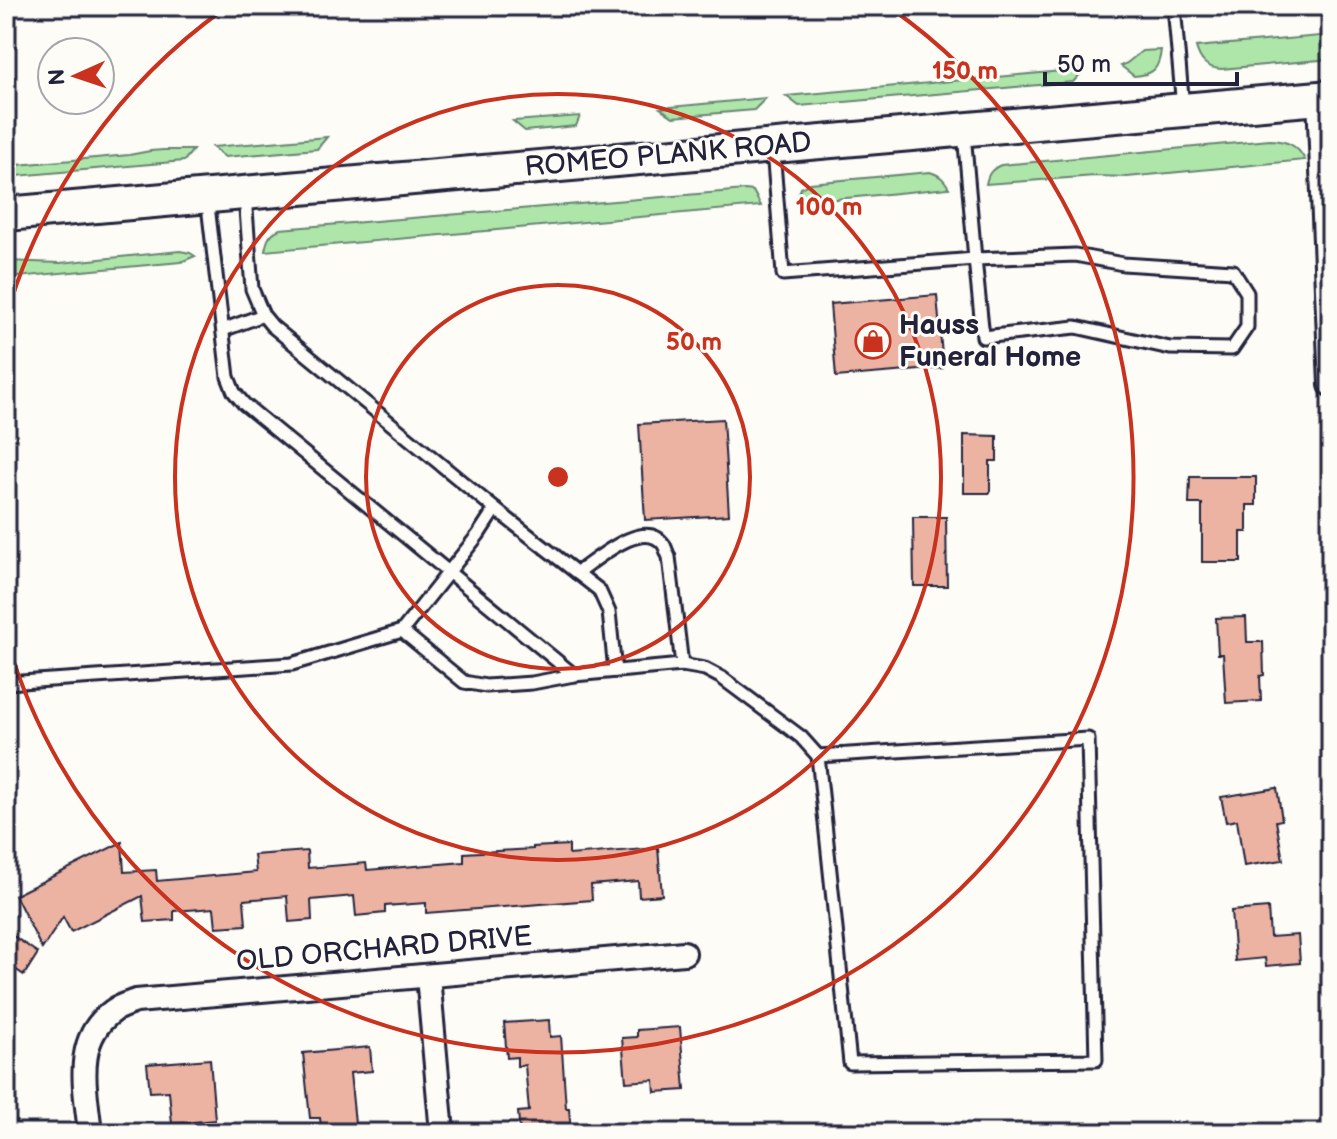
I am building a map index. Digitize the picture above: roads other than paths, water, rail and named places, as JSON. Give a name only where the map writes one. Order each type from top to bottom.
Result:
[{"type":"main road","name":"ROMEO PLANK ROAD","points":[[6,214],[1325,97]]},
{"type":"street","points":[[1325,97],[1331,385]]},
{"type":"street","name":"OLD ORCHARD DRIVE","points":[[90,1133],[84,1066],[87,1044],[97,1024],[115,1009],[136,1001],[684,953]]},
{"type":"street","points":[[428,976],[442,1133]]},
{"type":"lane","points":[[1174,6],[1183,109]]},
{"type":"lane","points":[[773,146],[783,274],[975,259],[1075,255],[1123,264],[1233,271],[1247,293],[1247,327],[1232,349],[1170,348],[1076,327],[983,337],[975,259],[964,130]]},
{"type":"lane","points":[[245,193],[252,289],[263,315],[495,509],[599,590],[609,612],[615,671]]},
{"type":"lane","points":[[207,196],[228,377],[234,392],[244,404],[574,675]]},
{"type":"lane","points":[[223,330],[263,315]]},
{"type":"lane","points":[[6,683],[292,664],[402,631],[495,509]]},
{"type":"lane","points":[[577,573],[626,540],[641,534],[653,536],[663,544],[669,557],[682,665]]},
{"type":"lane","points":[[402,631],[464,682],[486,686],[682,665],[705,669],[722,678],[801,737],[818,756],[850,1063],[1096,1060],[1088,739],[818,756]]},
{"type":"place","name":"Hauss Funeral Home","points":[[873,341]]}]
